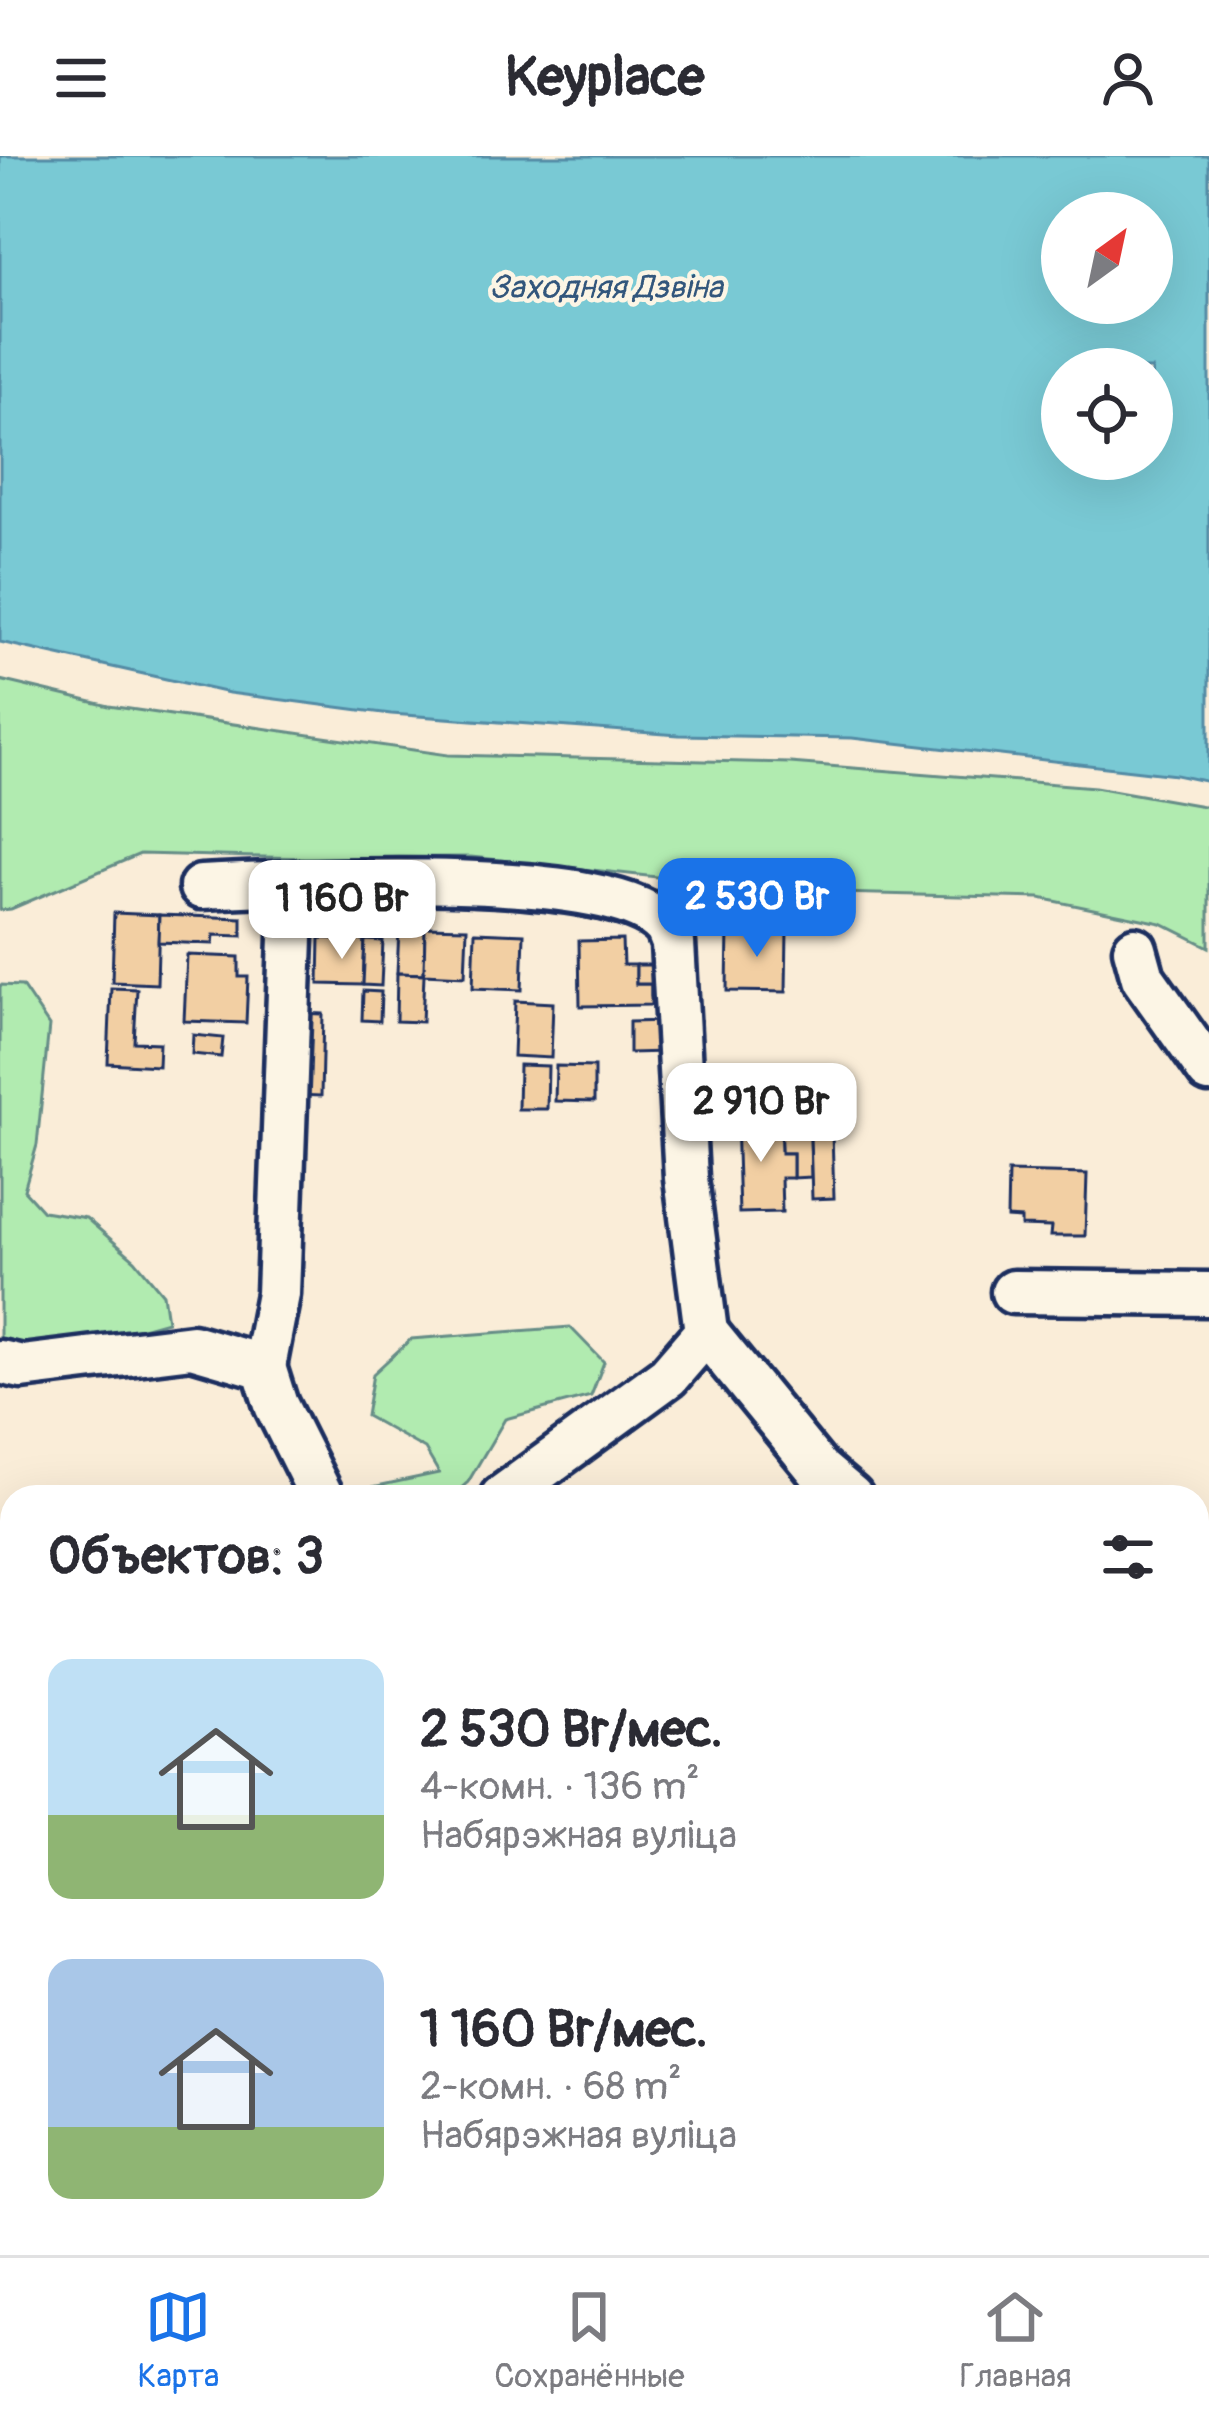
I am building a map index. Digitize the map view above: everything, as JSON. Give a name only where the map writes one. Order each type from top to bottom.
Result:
[{"type":"street","points":[[293,883],[278,1294],[264,1367],[276,1405],[316,1485]]},
{"type":"street","points":[[201,887],[293,883],[554,886],[630,905],[665,926],[673,943],[686,1178],[706,1332],[818,1469],[837,1485]]},
{"type":"street","points":[[1135,949],[1143,978],[1209,1071]]},
{"type":"street","points":[[1013,1292],[1209,1294]]},
{"type":"street","points":[[518,1485],[668,1376],[706,1332]]},
{"type":"street","points":[[0,1362],[22,1367],[192,1346],[264,1367]]},
{"type":"green space","points":[[0,680],[109,706],[448,755],[790,763],[1095,787],[1209,807],[1209,947],[1161,923],[1040,898],[795,892],[471,857],[140,854],[0,910]]},
{"type":"green space","points":[[0,985],[22,986],[49,1026],[37,1145],[24,1190],[43,1211],[86,1218],[135,1260],[163,1294],[167,1321],[60,1351],[0,1339]]},
{"type":"green space","points":[[570,1327],[604,1362],[591,1396],[505,1419],[465,1485],[382,1485],[439,1473],[425,1449],[366,1416],[373,1374],[411,1339]]},
{"type":"water","name":"Заходняя Дзвіна","points":[[0,156],[1209,156],[1209,782],[852,738],[679,735],[391,714],[229,693],[0,642]]},
{"type":"building","points":[[400,907],[426,909],[424,974],[397,973]]},
{"type":"building","points":[[114,913],[159,915],[157,984],[112,982]]},
{"type":"building","points":[[159,915],[242,918],[242,936],[214,935],[213,944],[158,942]]},
{"type":"building","points":[[425,927],[467,928],[465,976],[424,974]]},
{"type":"building","points":[[728,927],[787,929],[786,992],[727,991]]},
{"type":"building","points":[[475,932],[524,934],[522,990],[473,988]]},
{"type":"building","points":[[320,938],[365,940],[363,985],[319,984]]},
{"type":"building","points":[[365,940],[383,941],[381,986],[363,985]]},
{"type":"building","points":[[622,940],[623,965],[636,965],[636,984],[651,984],[651,1005],[580,1006],[579,941]]},
{"type":"building","points":[[187,955],[239,957],[239,977],[248,977],[246,1023],[184,1021]]},
{"type":"building","points":[[636,965],[657,965],[658,996],[651,996],[651,984],[636,984]]},
{"type":"building","points":[[397,973],[424,974],[422,1022],[396,1021]]},
{"type":"building","points":[[111,988],[137,989],[134,1042],[159,1043],[158,1066],[108,1063]]},
{"type":"building","points":[[363,991],[381,992],[380,1021],[362,1020]]},
{"type":"building","points":[[515,1001],[553,1003],[551,1058],[513,1056]]},
{"type":"building","points":[[299,1013],[323,1014],[321,1096],[297,1095]]},
{"type":"building","points":[[666,1021],[666,1052],[629,1053],[629,1022]]},
{"type":"building","points":[[193,1035],[223,1038],[221,1057],[192,1054]]},
{"type":"building","points":[[519,1065],[548,1066],[547,1109],[518,1109]]},
{"type":"building","points":[[556,1066],[594,1067],[594,1102],[555,1101]]},
{"type":"building","points":[[831,1116],[832,1134],[798,1135],[797,1117]]},
{"type":"building","points":[[797,1117],[798,1135],[810,1135],[811,1177],[793,1178],[793,1153],[781,1153],[780,1118]]},
{"type":"building","points":[[780,1118],[781,1153],[793,1153],[793,1178],[781,1178],[782,1212],[739,1213],[736,1119]]},
{"type":"building","points":[[832,1134],[834,1198],[812,1199],[810,1135]]},
{"type":"building","points":[[1008,1172],[1087,1174],[1085,1236],[1050,1236],[1051,1227],[1021,1226],[1021,1219],[1007,1218]]}]
